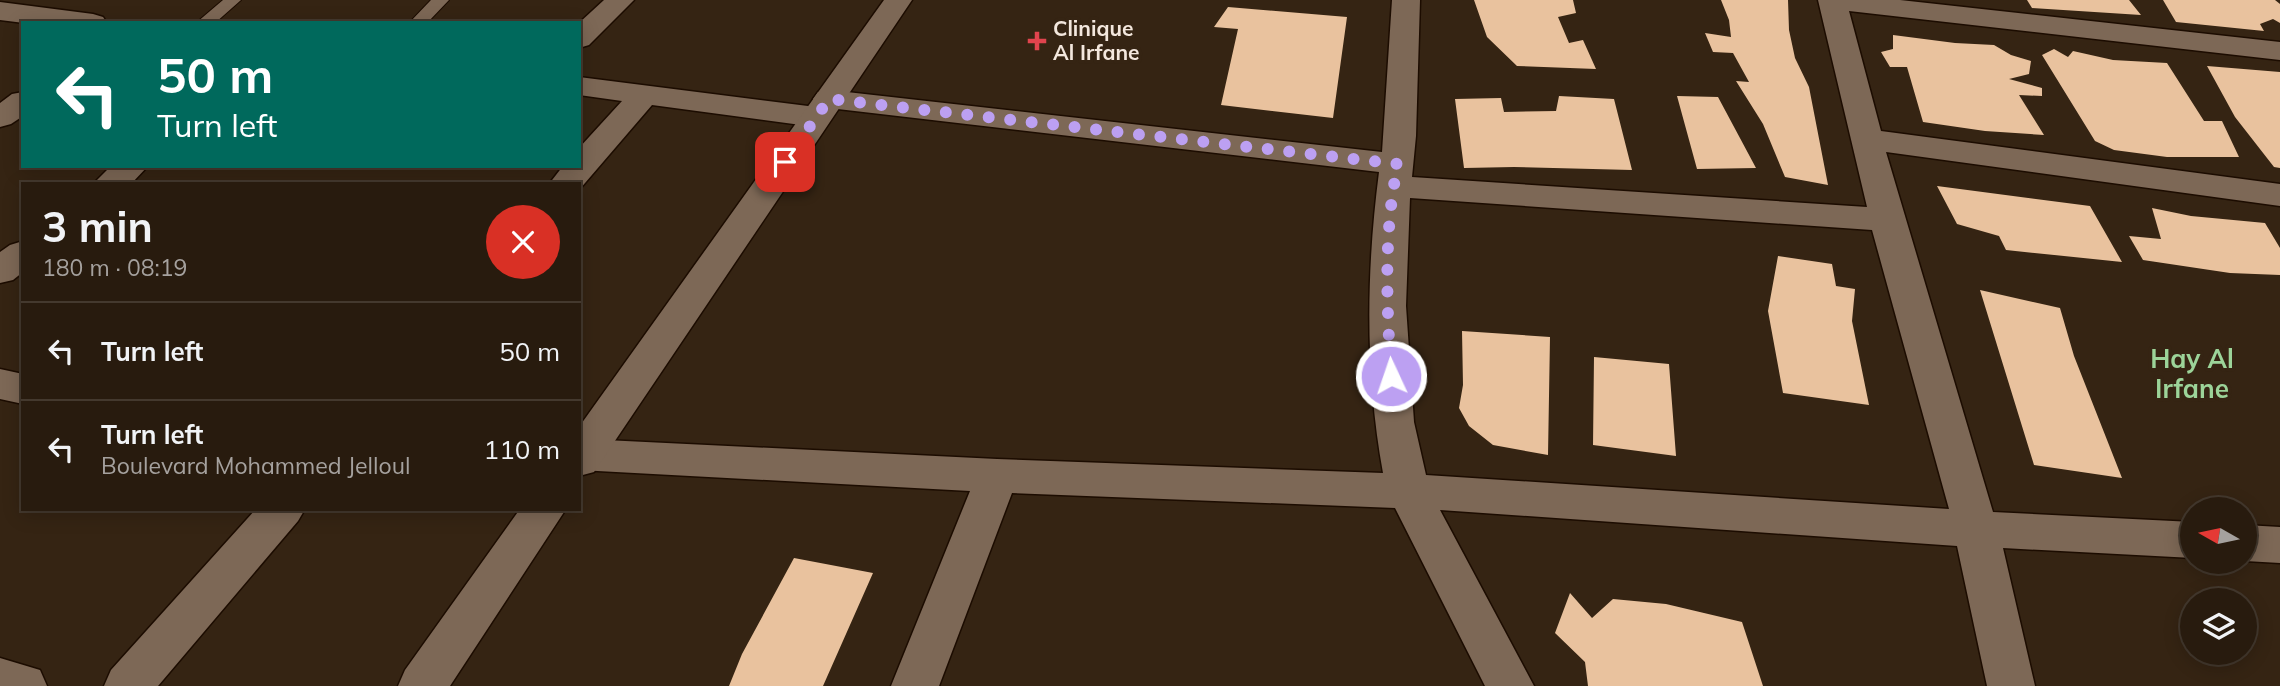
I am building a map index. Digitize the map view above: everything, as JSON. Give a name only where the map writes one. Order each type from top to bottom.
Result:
[{"type":"street","points":[[581,37],[620,0]]},
{"type":"street","points":[[581,458],[898,0]]},
{"type":"street","points":[[1406,0],[1387,306],[1394,422],[1408,491],[1510,686]]},
{"type":"street","points":[[2011,686],[1976,529],[1887,220],[1832,1],[2280,51]]},
{"type":"street","points":[[0,11],[78,21]]},
{"type":"street","points":[[581,86],[822,108],[1396,175],[1887,220]]},
{"type":"street","points":[[581,167],[645,94]]},
{"type":"street","points":[[0,117],[21,102]]},
{"type":"street","points":[[1867,139],[2280,195]]},
{"type":"street","points":[[112,182],[130,168]]},
{"type":"street","points":[[568,182],[580,168]]},
{"type":"street","points":[[0,271],[21,255]]},
{"type":"street","points":[[0,384],[21,388]]},
{"type":"street","points":[[581,458],[997,477],[1408,491],[1976,529],[2180,539]]},
{"type":"street","points":[[915,686],[997,477]]},
{"type":"street","points":[[128,686],[281,511]]},
{"type":"street","points":[[422,686],[543,511]]},
{"type":"street","points":[[2258,544],[2280,545]]},
{"type":"street","points":[[0,680],[23,686]]},
{"type":"lane","points":[[207,21],[233,0]]},
{"type":"lane","points":[[419,21],[441,0]]},
{"type":"building","points":[[1474,0],[1573,0],[1576,13],[1558,17],[1569,43],[1583,40],[1596,69],[1517,66],[1487,37]]},
{"type":"building","points":[[1721,0],[1788,0],[1789,30],[1795,58],[1809,87],[1828,185],[1785,177],[1763,124],[1736,81],[1749,82],[1733,53],[1713,52],[1705,33],[1731,37],[1729,20]]},
{"type":"building","points":[[2027,0],[2129,0],[2141,15],[2032,8]]},
{"type":"building","points":[[2163,0],[2275,0],[2280,4],[2280,23],[2273,19],[2260,24],[2264,31],[2176,22]]},
{"type":"building","points":[[1228,7],[1347,17],[1333,118],[1221,105],[1238,29],[1214,27]]},
{"type":"building","points":[[1893,35],[1994,45],[2011,55],[2031,61],[2029,74],[2009,79],[2042,88],[2042,96],[2019,95],[2044,135],[1985,131],[1923,122],[1907,67],[1890,67],[1881,52],[1893,49]]},
{"type":"building","points":[[2054,49],[2068,57],[2073,51],[2113,60],[2167,63],[2204,121],[2222,121],[2239,157],[2167,157],[2114,150],[2095,141],[2042,55]]},
{"type":"building","points":[[2207,66],[2280,72],[2280,168],[2274,167],[2235,117]]},
{"type":"building","points":[[1559,96],[1614,99],[1632,170],[1464,168],[1455,99],[1501,98],[1504,112],[1556,111]]},
{"type":"building","points":[[1677,96],[1718,97],[1756,168],[1697,169]]},
{"type":"building","points":[[1937,186],[2090,206],[2122,262],[2006,250],[1999,236],[1957,224]]},
{"type":"building","points":[[2152,208],[2191,216],[2265,223],[2280,248],[2280,275],[2230,273],[2143,260],[2129,236],[2161,239]]},
{"type":"building","points":[[1778,256],[1832,264],[1836,286],[1855,289],[1852,321],[1869,405],[1783,393],[1768,311]]},
{"type":"building","points":[[1980,290],[2060,308],[2074,356],[2122,478],[2034,465]]},
{"type":"building","points":[[1462,331],[1550,337],[1548,455],[1493,445],[1469,426],[1459,408],[1463,385]]},
{"type":"building","points":[[1594,357],[1669,364],[1676,456],[1593,445]]},
{"type":"building","points":[[794,558],[873,573],[823,686],[729,686],[742,654]]},
{"type":"building","points":[[1570,593],[1592,618],[1613,599],[1666,604],[1742,622],[1763,686],[1588,686],[1585,662],[1555,633]]},
{"type":"place","name":"Clinique Al Irfane","points":[[1037,41]]},
{"type":"district","name":"Hay Al Irfane","points":[[2192,374]]},
{"type":"route","points":[[785,162],[829,99],[1398,164],[1394,186],[1387,306],[1391,376]]}]
